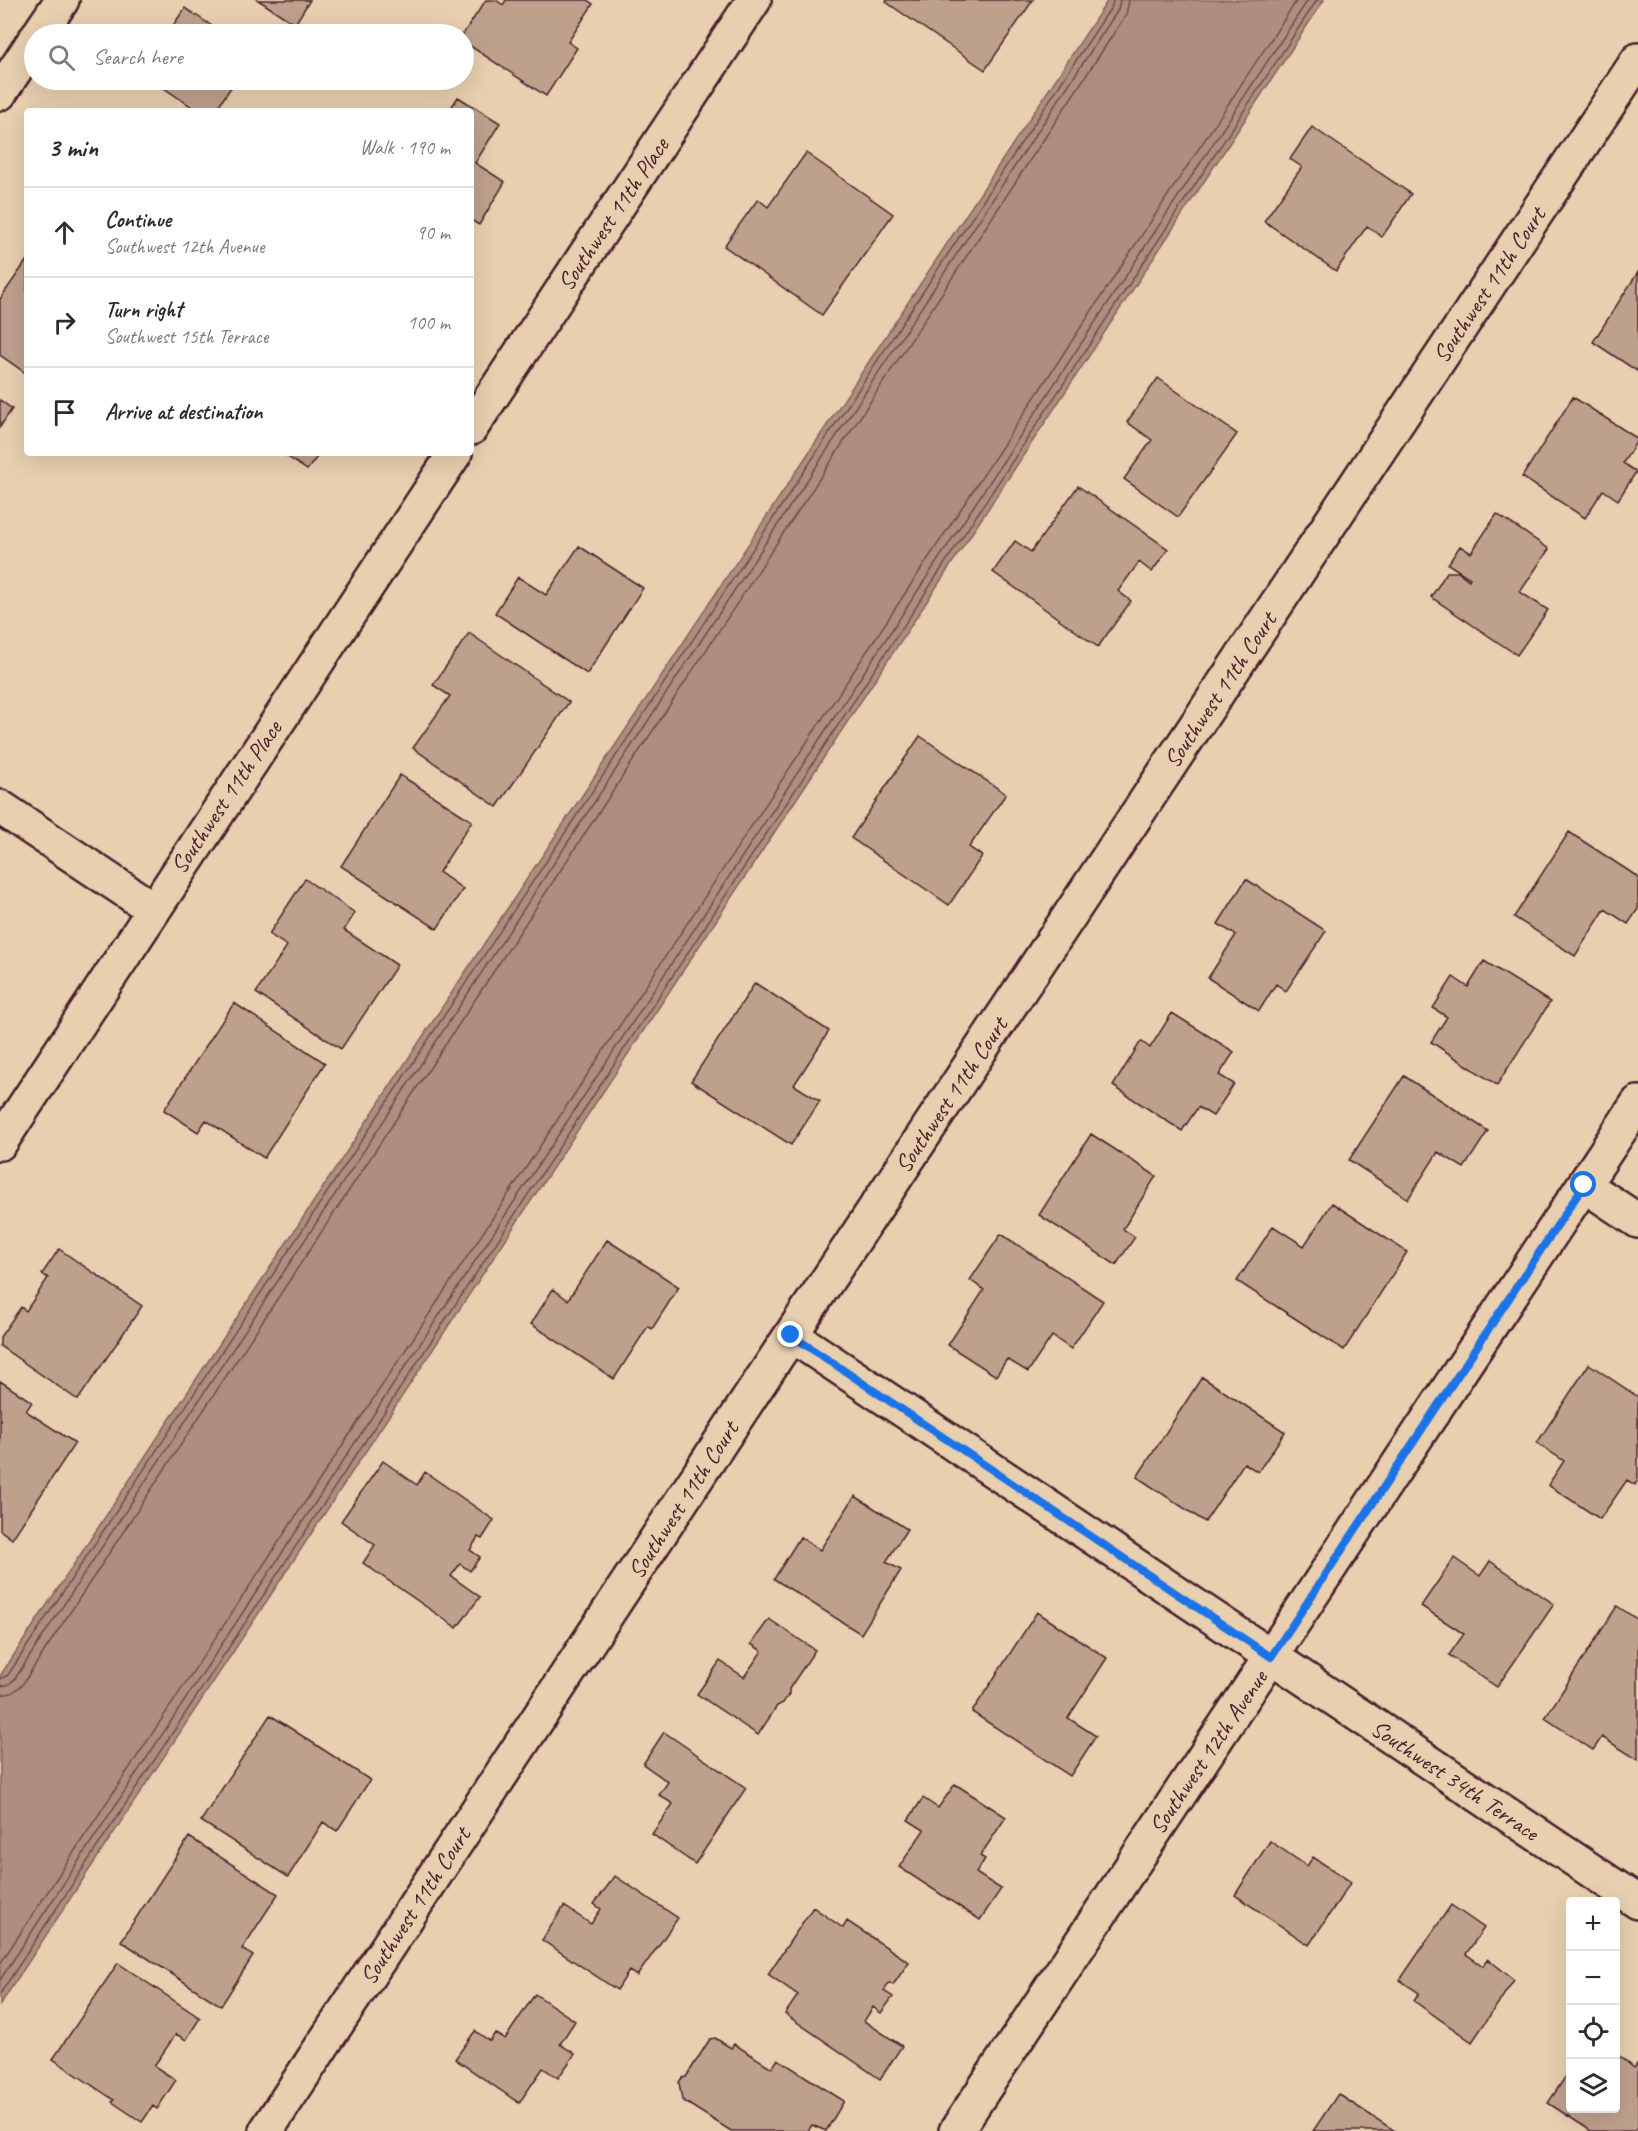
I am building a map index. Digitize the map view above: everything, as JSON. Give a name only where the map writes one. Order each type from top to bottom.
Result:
[{"type":"street","points":[[46,24],[62,0]]},
{"type":"street","name":"Southwest 11th Place","points":[[474,423],[754,0]]},
{"type":"street","points":[[0,93],[24,56]]},
{"type":"street","name":"Southwest 11th Court","points":[[266,2131],[791,1335],[1638,60]]},
{"type":"street","name":"Southwest 11th Place","points":[[0,1143],[453,456]]},
{"type":"street","points":[[0,807],[153,909]]},
{"type":"street","name":"Southwest 12th Avenue","points":[[959,2130],[1638,1103]]},
{"type":"street","points":[[1584,1185],[1638,1221]]},
{"type":"street","name":"Southwest 34th Terrace","points":[[791,1335],[1638,1902]]},
{"type":"water","points":[[1108,0],[1324,0],[0,2005],[0,1676]]},
{"type":"building","points":[[258,0],[310,0],[295,24]]},
{"type":"building","points":[[486,0],[496,0],[503,5],[506,0],[587,0],[593,4],[568,42],[577,48],[546,96],[474,49],[474,24],[470,24]]},
{"type":"building","points":[[887,0],[1033,0],[985,70],[886,2]]},
{"type":"building","points":[[185,8],[209,24],[174,24]]},
{"type":"building","points":[[167,90],[229,90],[217,108],[194,108]]},
{"type":"building","points":[[458,97],[500,123],[475,163],[505,182],[479,225],[474,222],[474,108],[451,108]]},
{"type":"building","points":[[1312,127],[1411,194],[1382,237],[1367,226],[1336,271],[1264,221],[1302,167],[1290,159]]},
{"type":"building","points":[[806,153],[893,214],[822,315],[724,246],[758,199],[768,207]]},
{"type":"building","points":[[24,264],[24,372],[0,355],[0,299]]},
{"type":"building","points":[[1638,272],[1638,370],[1637,371],[1593,342]]},
{"type":"building","points":[[1158,378],[1237,434],[1178,517],[1124,479],[1152,440],[1127,422]]},
{"type":"building","points":[[1573,397],[1638,439],[1623,463],[1636,472],[1618,500],[1603,490],[1585,518],[1522,477]]},
{"type":"building","points":[[0,400],[12,409],[0,427]]},
{"type":"building","points":[[286,456],[318,456],[307,470]]},
{"type":"building","points":[[1078,486],[1168,549],[1152,572],[1139,562],[1118,591],[1131,601],[1098,647],[993,572],[1015,541],[1031,552]]},
{"type":"building","points":[[1497,514],[1549,549],[1520,592],[1548,610],[1517,655],[1431,597],[1447,572],[1458,572],[1469,580],[1470,578],[1448,564],[1460,546],[1471,553]]},
{"type":"building","points":[[579,546],[643,588],[587,674],[495,613],[518,577],[546,595]]},
{"type":"building","points":[[469,633],[569,702],[497,807],[413,748],[450,696],[433,685]]},
{"type":"building","points":[[920,736],[1006,794],[969,847],[982,856],[949,905],[851,838]]},
{"type":"building","points":[[400,775],[472,821],[439,872],[463,889],[437,929],[341,866]]},
{"type":"building","points":[[1569,832],[1638,877],[1638,909],[1628,924],[1605,909],[1575,956],[1514,917]]},
{"type":"building","points":[[305,879],[355,913],[344,930],[397,965],[341,1049],[256,993],[287,946],[269,934]]},
{"type":"building","points":[[1246,879],[1326,931],[1286,991],[1276,984],[1259,1011],[1208,978],[1236,935],[1218,924]]},
{"type":"building","points":[[1484,961],[1550,1002],[1497,1085],[1431,1042],[1447,1017],[1433,1008],[1453,977],[1468,987]]},
{"type":"building","points":[[755,983],[829,1031],[794,1085],[820,1101],[791,1145],[691,1081]]},
{"type":"building","points":[[234,1003],[325,1063],[264,1158],[206,1120],[198,1132],[164,1110]]},
{"type":"building","points":[[1172,1013],[1234,1052],[1219,1075],[1234,1084],[1213,1116],[1198,1107],[1182,1131],[1113,1086],[1141,1041],[1150,1048]]},
{"type":"building","points":[[1404,1076],[1488,1131],[1464,1168],[1438,1152],[1408,1199],[1349,1160]]},
{"type":"building","points":[[1091,1134],[1156,1176],[1123,1229],[1135,1237],[1116,1265],[1039,1215]]},
{"type":"building","points":[[1332,1203],[1407,1252],[1344,1350],[1237,1281],[1273,1226],[1304,1246]]},
{"type":"building","points":[[1001,1234],[1103,1301],[1071,1349],[1052,1336],[1028,1372],[1007,1359],[996,1376],[948,1345],[984,1290],[970,1280]]},
{"type":"building","points":[[607,1240],[679,1287],[652,1329],[648,1326],[614,1379],[531,1324],[553,1289],[568,1300]]},
{"type":"building","points":[[59,1249],[142,1306],[78,1400],[0,1346],[0,1337],[21,1307],[26,1311],[48,1278],[42,1274]]},
{"type":"building","points":[[1589,1364],[1638,1397],[1638,1479],[1635,1485],[1627,1480],[1600,1519],[1548,1485],[1564,1461],[1537,1443]]},
{"type":"building","points":[[1202,1377],[1285,1432],[1258,1472],[1244,1463],[1205,1522],[1137,1477]]},
{"type":"building","points":[[0,1381],[32,1402],[26,1411],[75,1443],[12,1539],[0,1530]]},
{"type":"building","points":[[383,1461],[417,1485],[425,1472],[494,1520],[482,1539],[478,1537],[470,1550],[480,1557],[470,1571],[460,1564],[451,1576],[480,1597],[457,1628],[363,1563],[375,1545],[341,1521]]},
{"type":"building","points":[[855,1496],[907,1529],[886,1562],[901,1570],[861,1634],[774,1579],[800,1537],[820,1550]]},
{"type":"building","points":[[1454,1558],[1480,1576],[1490,1561],[1554,1604],[1497,1687],[1449,1655],[1464,1634],[1421,1606]]},
{"type":"building","points":[[1617,1606],[1638,1620],[1638,1760],[1602,1737],[1593,1750],[1545,1718]]},
{"type":"building","points":[[1037,1612],[1107,1658],[1068,1718],[1096,1736],[1070,1776],[972,1712]]},
{"type":"building","points":[[769,1619],[815,1650],[789,1689],[789,1694],[783,1703],[777,1706],[758,1735],[697,1694],[720,1661],[744,1677],[762,1651],[751,1644]]},
{"type":"building","points":[[270,1715],[370,1780],[337,1831],[323,1822],[288,1877],[201,1821]]},
{"type":"building","points":[[664,1732],[746,1788],[695,1864],[652,1834],[673,1804],[659,1795],[668,1782],[643,1764]]},
{"type":"building","points":[[955,1784],[1006,1817],[980,1856],[985,1859],[976,1873],[1001,1889],[980,1920],[899,1867],[924,1830],[908,1820],[923,1798],[938,1808]]},
{"type":"building","points":[[189,1837],[278,1894],[242,1949],[253,1956],[221,2006],[121,1941]]},
{"type":"building","points":[[1270,1841],[1307,1866],[1313,1857],[1351,1882],[1309,1945],[1235,1895]]},
{"type":"building","points":[[615,1876],[678,1918],[637,1976],[629,1971],[617,1990],[542,1940],[564,1906],[591,1924],[601,1909],[594,1904]]},
{"type":"building","points":[[1451,1905],[1484,1928],[1466,1954],[1483,1966],[1488,1959],[1514,1980],[1472,2042],[1414,2001],[1419,1993],[1400,1980]]},
{"type":"building","points":[[813,1907],[843,1928],[847,1921],[909,1962],[893,1985],[889,1983],[884,1991],[893,1997],[881,2013],[873,2007],[864,2021],[902,2046],[880,2079],[785,2014],[798,1995],[768,1974]]},
{"type":"building","points":[[118,1963],[200,2018],[186,2040],[176,2034],[154,2066],[176,2080],[157,2109],[153,2106],[142,2122],[53,2059]]},
{"type":"building","points":[[535,1994],[575,2021],[560,2044],[575,2054],[558,2078],[543,2068],[519,2103],[455,2059],[475,2031],[490,2041],[495,2033],[505,2039]]},
{"type":"building","points":[[715,2038],[731,2048],[734,2044],[772,2068],[778,2059],[844,2101],[826,2131],[812,2125],[808,2131],[731,2131],[682,2100],[679,2082],[686,2077],[710,2039]]},
{"type":"building","points":[[1620,2056],[1634,2068],[1638,2065],[1638,2127],[1635,2131],[1591,2131],[1548,2103],[1566,2076],[1566,2113],[1620,2113]]},
{"type":"building","points":[[1338,2094],[1395,2131],[1313,2131]]},
{"type":"route","points":[[791,1335],[1271,1657],[1584,1185]]}]
